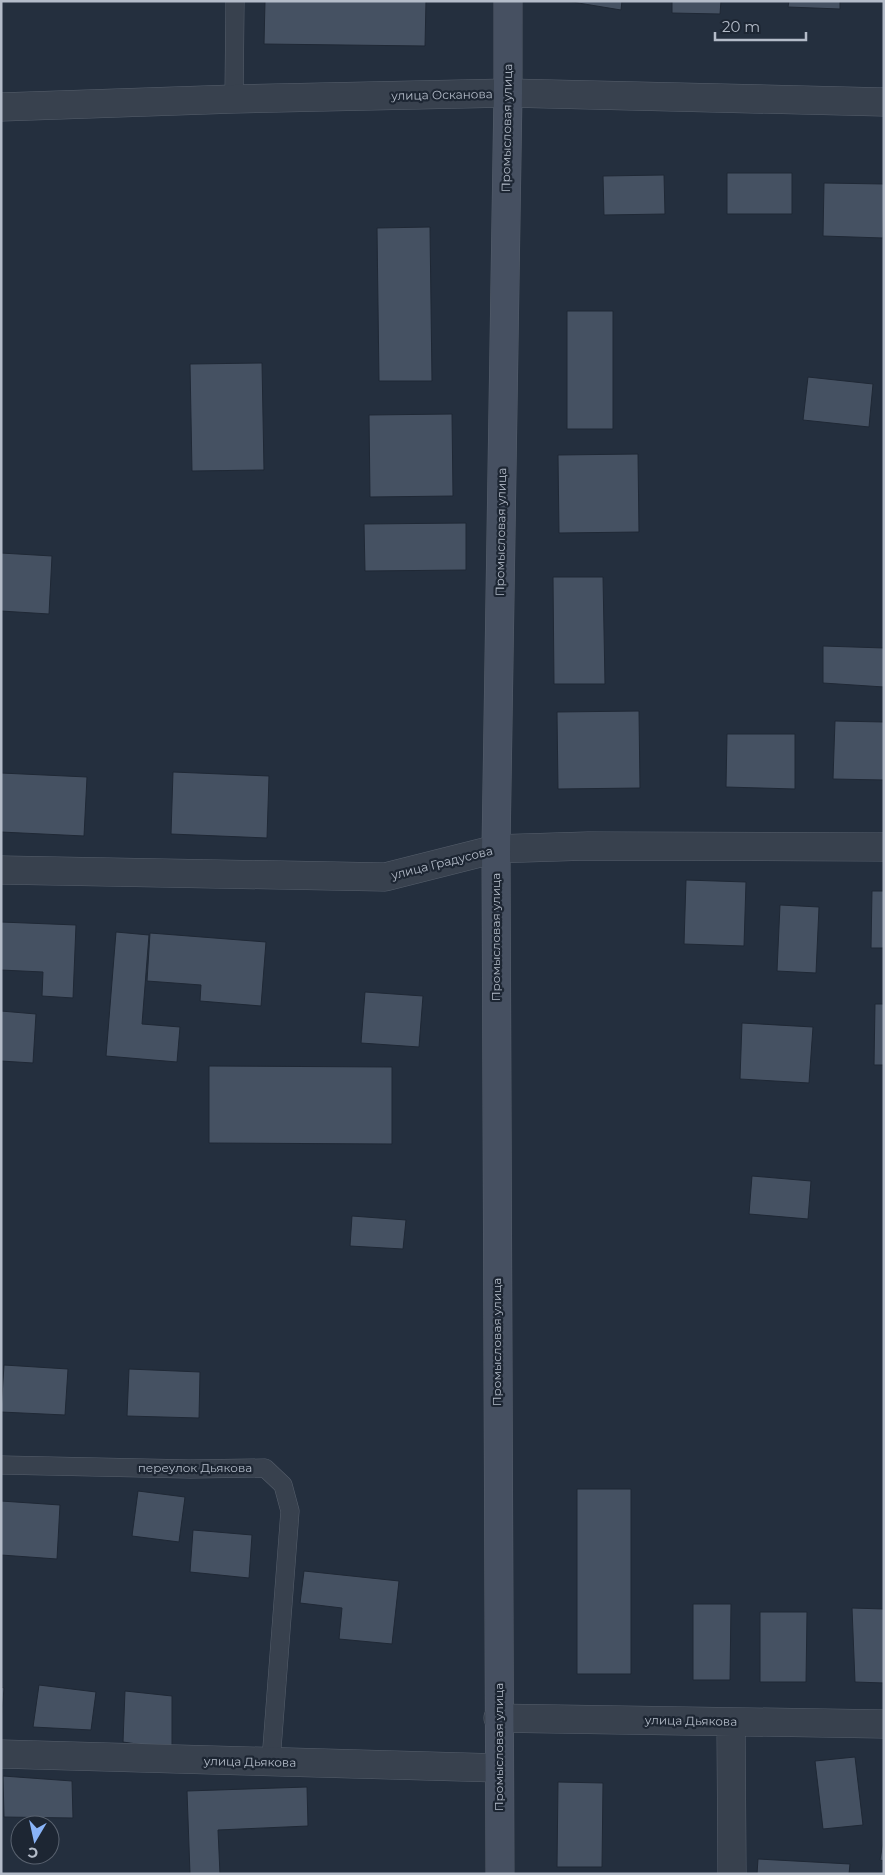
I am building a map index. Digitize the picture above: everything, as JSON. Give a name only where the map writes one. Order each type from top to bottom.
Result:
[{"type":"street","name":"Промысловая улица","points":[[500,1874],[498,1768],[496,849],[508,1]]},
{"type":"street","name":"улица Осканова","points":[[1,107],[234,99],[508,93],[884,102]]},
{"type":"street","name":"улица Градусова","points":[[1,870],[385,877],[496,849],[588,846],[884,847]]},
{"type":"street","name":"улица Дьякова","points":[[498,1718],[884,1724]]},
{"type":"street","points":[[731,1722],[732,1874]]},
{"type":"street","name":"улица Дьякова","points":[[1,1754],[182,1761],[271,1761],[498,1768]]},
{"type":"lane","points":[[234,99],[235,1]]},
{"type":"lane","name":"переулок Дьякова","points":[[1,1465],[190,1469],[265,1468],[283,1486],[290,1511],[271,1761]]},
{"type":"building","points":[[265,1],[426,1],[425,46],[264,44]]},
{"type":"building","points":[[566,1],[622,1],[621,10]]},
{"type":"building","points":[[672,1],[721,1],[720,14],[672,13]]},
{"type":"building","points":[[789,1],[840,1],[840,9],[788,7]]},
{"type":"building","points":[[727,173],[792,173],[792,214],[727,214]]},
{"type":"building","points":[[664,175],[665,214],[604,215],[603,176]]},
{"type":"building","points":[[824,183],[884,184],[883,238],[823,236]]},
{"type":"building","points":[[430,227],[432,381],[379,381],[377,228]]},
{"type":"building","points":[[567,311],[613,311],[613,429],[567,429]]},
{"type":"building","points":[[262,363],[264,470],[192,471],[190,364]]},
{"type":"building","points":[[808,377],[873,384],[869,427],[803,420]]},
{"type":"building","points":[[452,414],[453,496],[370,497],[369,415]]},
{"type":"building","points":[[638,454],[639,532],[559,533],[558,455]]},
{"type":"building","points":[[466,523],[466,570],[365,571],[364,524]]},
{"type":"building","points":[[1,553],[52,556],[49,614],[1,611]]},
{"type":"building","points":[[553,577],[603,577],[605,684],[554,684]]},
{"type":"building","points":[[823,646],[884,648],[884,687],[823,683]]},
{"type":"building","points":[[639,711],[640,788],[558,789],[557,712]]},
{"type":"building","points":[[835,721],[884,722],[884,780],[833,779]]},
{"type":"building","points":[[727,734],[795,734],[795,789],[726,787]]},
{"type":"building","points":[[173,772],[269,776],[267,838],[171,834]]},
{"type":"building","points":[[1,773],[87,777],[84,836],[1,832]]},
{"type":"building","points":[[686,880],[746,882],[744,946],[684,944]]},
{"type":"building","points":[[872,891],[884,891],[884,948],[871,948]]},
{"type":"building","points":[[780,905],[819,907],[816,973],[777,971]]},
{"type":"building","points":[[1,922],[76,925],[73,998],[42,996],[43,972],[1,970]]},
{"type":"building","points":[[116,932],[149,935],[142,1024],[180,1027],[177,1062],[106,1056]]},
{"type":"building","points":[[150,933],[266,942],[261,1006],[200,1001],[201,985],[147,981]]},
{"type":"building","points":[[365,992],[423,996],[419,1047],[361,1043]]},
{"type":"building","points":[[875,1004],[884,1004],[884,1065],[874,1065]]},
{"type":"building","points":[[1,1011],[36,1014],[33,1063],[1,1061]]},
{"type":"building","points":[[742,1023],[813,1027],[809,1083],[740,1079]]},
{"type":"building","points":[[209,1066],[392,1067],[392,1144],[209,1143]]},
{"type":"building","points":[[752,1176],[811,1181],[808,1219],[749,1214]]},
{"type":"building","points":[[352,1216],[406,1220],[403,1249],[350,1246]]},
{"type":"building","points":[[4,1365],[68,1369],[65,1415],[1,1412]]},
{"type":"building","points":[[129,1369],[200,1372],[199,1418],[127,1416]]},
{"type":"building","points":[[577,1489],[631,1489],[631,1674],[577,1674]]},
{"type":"building","points":[[138,1491],[185,1497],[179,1542],[132,1536]]},
{"type":"building","points":[[1,1501],[60,1505],[57,1559],[1,1555]]},
{"type":"building","points":[[193,1530],[252,1535],[249,1578],[190,1572]]},
{"type":"building","points":[[304,1571],[399,1581],[392,1644],[339,1639],[342,1608],[300,1603]]},
{"type":"building","points":[[693,1604],[731,1604],[730,1680],[693,1680]]},
{"type":"building","points":[[852,1608],[884,1609],[884,1683],[855,1682]]},
{"type":"building","points":[[760,1612],[807,1612],[806,1682],[760,1682]]},
{"type":"building","points":[[39,1685],[96,1692],[91,1730],[33,1727]]},
{"type":"building","points":[[1,1687],[4,1688],[1,1724]]},
{"type":"building","points":[[125,1691],[172,1696],[172,1749],[123,1742]]},
{"type":"building","points":[[855,1757],[863,1825],[823,1829],[815,1761]]},
{"type":"building","points":[[3,1776],[72,1781],[73,1818],[60,1818],[60,1815],[10,1815],[10,1817],[4,1817]]},
{"type":"building","points":[[558,1782],[603,1783],[602,1867],[557,1867]]},
{"type":"building","points":[[307,1787],[308,1826],[218,1830],[220,1874],[190,1874],[187,1791]]},
{"type":"building","points":[[884,1836],[884,1861],[880,1860]]},
{"type":"building","points":[[758,1859],[850,1864],[849,1874],[757,1874]]}]
